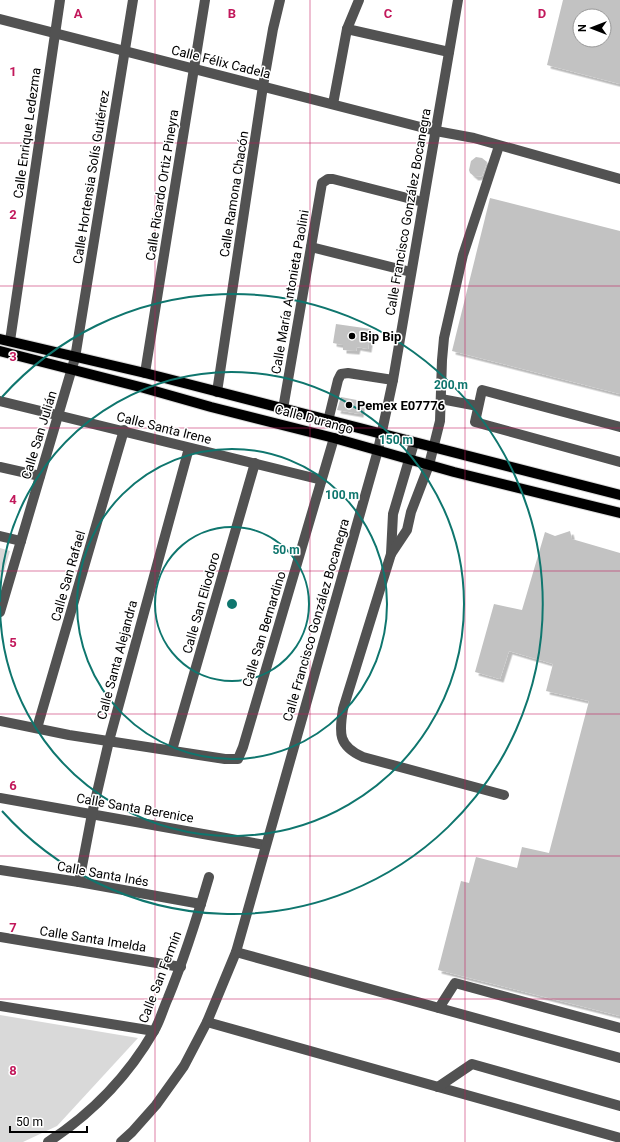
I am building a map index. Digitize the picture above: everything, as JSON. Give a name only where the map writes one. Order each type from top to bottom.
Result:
[{"type":"main road","name":"Calle Durango","points":[[5,340],[75,358],[145,373],[620,495]]},
{"type":"main road","name":"Calle Durango","points":[[0,352],[334,438],[429,466],[620,514]]},
{"type":"street","name":"Calle Enrique Ledezma","points":[[5,340],[60,0]]},
{"type":"street","name":"Calle Hortensia Solís Gutiérrez","points":[[75,358],[133,0]]},
{"type":"street","name":"Calle Ricardo Ortiz Pineyra","points":[[145,373],[205,0]]},
{"type":"street","name":"Calle Ramona Chacón","points":[[217,392],[263,86],[280,0]]},
{"type":"street","points":[[332,104],[347,29],[359,0]]},
{"type":"street","name":"Calle Francisco González Bocanegra","points":[[121,1142],[156,1105],[184,1066],[207,1022],[236,952],[382,434],[393,380],[458,0]]},
{"type":"street","name":"Calle Félix Cadela","points":[[0,19],[436,131],[474,138],[620,179]]},
{"type":"street","points":[[347,29],[449,52]]},
{"type":"street","points":[[391,554],[407,530],[429,466],[440,421],[444,338],[463,255],[499,146]]},
{"type":"street","name":"Calle María Antonieta Paolini","points":[[283,409],[321,188],[325,180],[333,179],[424,202]]},
{"type":"street","points":[[311,247],[411,272]]},
{"type":"street","name":"Calle San Julián","points":[[0,612],[75,358]]},
{"type":"street","points":[[328,420],[338,380],[341,374],[348,373],[393,380]]},
{"type":"street","points":[[620,427],[482,390],[475,422],[620,462]]},
{"type":"street","points":[[441,399],[478,406]]},
{"type":"street","name":"Calle Santa Irene","points":[[0,401],[124,430],[189,448],[322,480]]},
{"type":"street","name":"Calle San Rafael","points":[[37,728],[124,430]]},
{"type":"street","name":"Calle San Bernardino","points":[[172,750],[225,759],[238,759],[243,747],[334,438]]},
{"type":"street","points":[[414,443],[393,514],[391,554],[343,709],[340,728],[342,738],[348,747],[355,753],[363,756],[504,795]]},
{"type":"street","name":"Calle Santa Alejandra","points":[[79,882],[92,814],[109,741],[189,448]]},
{"type":"street","name":"Calle San Eliodoro","points":[[172,750],[255,463]]},
{"type":"street","points":[[0,467],[40,476]]},
{"type":"street","points":[[0,536],[21,541]]},
{"type":"street","points":[[0,721],[109,741],[172,750]]},
{"type":"street","name":"Calle Santa Berenice","points":[[0,798],[265,845]]},
{"type":"street","name":"Calle Santa Inés","points":[[0,870],[79,882],[201,904]]},
{"type":"street","name":"Calle San Fermín","points":[[48,1142],[66,1130],[100,1101],[130,1067],[154,1031],[181,967],[209,877]]},
{"type":"street","name":"Calle Santa Imelda","points":[[0,938],[181,967]]},
{"type":"street","points":[[236,952],[620,1058]]},
{"type":"street","points":[[439,1008],[455,983],[620,1028]]},
{"type":"street","points":[[0,1006],[154,1031]]},
{"type":"street","points":[[207,1022],[620,1138]]},
{"type":"street","points":[[438,1087],[472,1064],[620,1106]]},
{"type":"shaded area","points":[[0,548],[10,551],[0,585]]},
{"type":"shaded area","points":[[0,1015],[138,1038],[57,1126],[23,1142],[0,1142]]},
{"type":"building","points":[[563,0],[620,0],[620,84],[547,65]]},
{"type":"building","points":[[476,157],[482,158],[487,162],[482,176],[475,177],[469,170],[471,161]]},
{"type":"building","points":[[490,198],[620,231],[620,394],[452,351]]},
{"type":"building","name":"Bip Bip","points":[[336,324],[371,329],[368,349],[357,347],[356,351],[343,350],[343,345],[333,343]]},
{"type":"building","name":"Pemex E07776","points":[[341,397],[362,401],[360,414],[337,410]]},
{"type":"building","points":[[570,531],[572,539],[620,553],[620,1016],[438,970],[461,881],[469,883],[476,857],[517,868],[522,847],[549,853],[589,701],[546,691],[553,664],[509,651],[500,679],[475,672],[494,604],[522,610],[545,532],[555,536]]},
{"type":"place","name":"Bip Bip","points":[[352,336]]},
{"type":"place","name":"Pemex E07776","points":[[349,405]]}]
